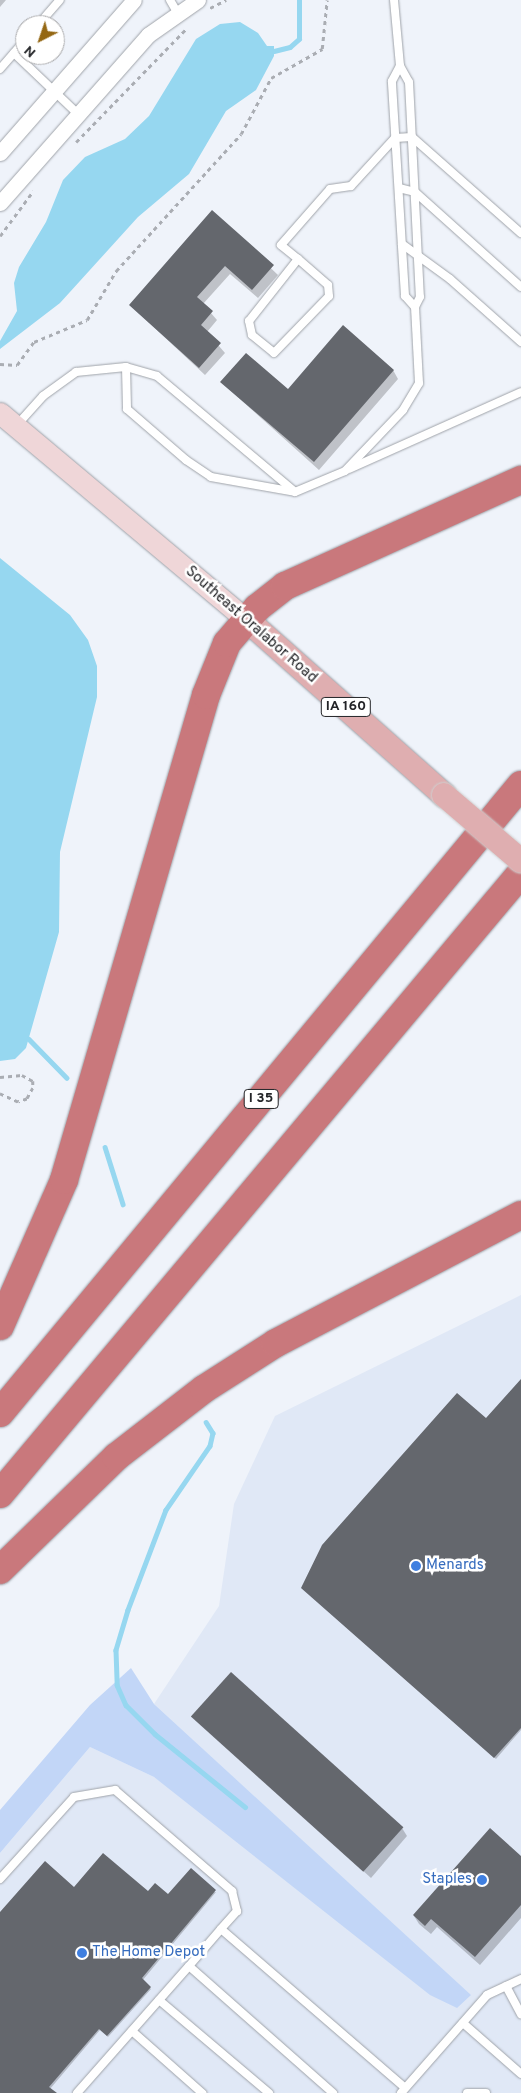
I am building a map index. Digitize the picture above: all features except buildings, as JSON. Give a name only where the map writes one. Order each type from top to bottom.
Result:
[{"type":"highway","points":[[0,1326],[64,1180],[206,695],[227,643],[246,620],[285,586],[521,480]]},
{"type":"highway","name":"I 35","points":[[0,1414],[521,785]]},
{"type":"highway","points":[[0,1494],[521,873]]},
{"type":"highway","points":[[0,1570],[116,1457],[204,1389],[284,1338],[521,1215]]},
{"type":"main road","name":"Southeast Oralabor Road","points":[[8,420],[246,620],[521,861]]},
{"type":"street","points":[[0,153],[134,0]]},
{"type":"street","points":[[0,203],[80,115],[174,6],[202,5]]},
{"type":"lane","points":[[47,15],[60,0]]},
{"type":"lane","points":[[345,471],[403,410],[419,383],[415,307],[420,298],[409,82],[400,66],[394,0]]},
{"type":"lane","points":[[0,69],[14,53],[80,115]]},
{"type":"lane","points":[[400,66],[392,81],[398,188],[405,296],[415,307]]},
{"type":"lane","points":[[298,259],[249,321],[252,335],[274,353],[329,296],[328,285],[298,259],[281,245],[330,189],[351,186],[395,138],[412,137],[521,232]]},
{"type":"lane","points":[[398,188],[415,192],[521,287]]},
{"type":"lane","points":[[402,244],[521,342]]},
{"type":"lane","points":[[126,367],[127,409],[186,460],[211,477],[296,492],[521,392]]},
{"type":"lane","points":[[8,420],[76,372],[126,367],[158,376],[296,492]]},
{"type":"lane","points":[[0,1879],[74,1797],[115,1790],[232,1891],[237,1911],[77,2093]]},
{"type":"lane","points":[[222,1929],[403,2091],[487,1995],[521,1979]]},
{"type":"lane","points":[[189,1966],[333,2093]]},
{"type":"lane","points":[[506,1986],[521,2014]]},
{"type":"lane","points":[[159,2000],[269,2093]]},
{"type":"lane","points":[[463,2023],[521,2074]]},
{"type":"lane","points":[[132,2031],[202,2093]]},
{"type":"lane","points":[[467,2093],[486,2093]]},
{"type":"path","points":[[202,5],[226,0]]},
{"type":"path","points":[[0,364],[17,365],[34,342],[87,320],[116,271],[241,134],[272,78],[322,49],[327,0]]},
{"type":"path","points":[[71,146],[193,21]]},
{"type":"path","points":[[0,236],[39,183]]},
{"type":"path","points":[[0,1077],[22,1075],[33,1081],[34,1088],[28,1099],[18,1102],[0,1094]]},
{"type":"shaded area","points":[[240,22],[258,33],[267,46],[274,46],[274,56],[256,90],[226,111],[189,174],[138,217],[60,303],[0,349],[0,341],[17,311],[14,283],[19,267],[46,222],[63,180],[85,157],[125,139],[149,116],[196,39],[220,24]]},
{"type":"shaded area","points":[[0,558],[70,615],[88,640],[97,666],[97,697],[60,852],[59,932],[26,1048],[15,1059],[0,1061]]},
{"type":"shaded area","points":[[521,1295],[521,2093],[0,2093],[0,1853],[90,1747],[154,1777],[470,1995],[154,1704],[219,1606],[234,1504],[275,1416]]},
{"type":"shaded area","points":[[131,1668],[154,1704],[471,1995],[457,2008],[430,1995],[154,1777],[90,1747],[0,1853],[0,1810],[90,1705]]},
{"type":"waterway","points":[[274,51],[290,47],[299,39],[299,0]]},
{"type":"waterway","points":[[29,1039],[67,1078]]},
{"type":"waterway","points":[[105,1147],[123,1204]]},
{"type":"waterway","points":[[206,1422],[213,1433],[210,1446],[166,1510],[128,1610],[116,1650],[117,1685],[126,1705],[155,1734],[245,1807]]},
{"type":"place","name":"Menards","points":[[416,1566]]},
{"type":"place","name":"Staples","points":[[482,1880]]},
{"type":"place","name":"The Home Depot","points":[[82,1953]]}]
